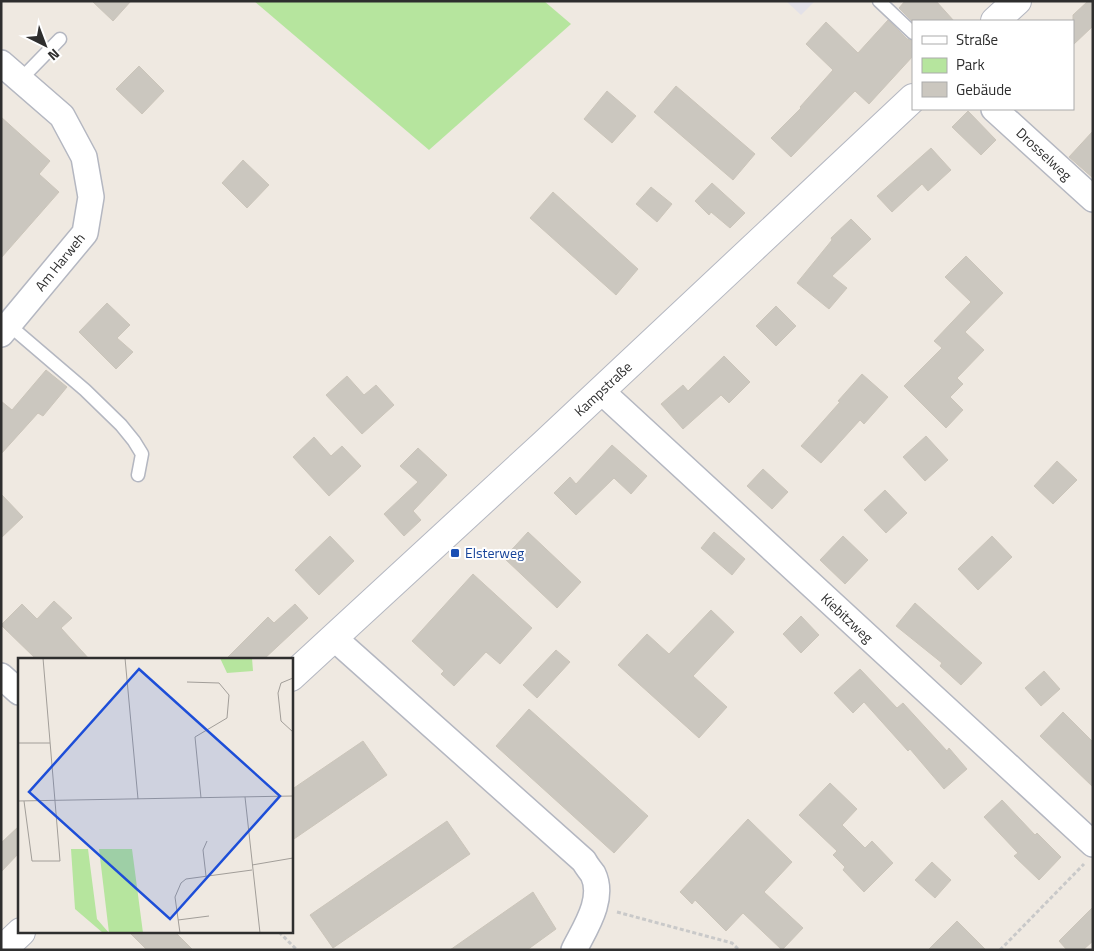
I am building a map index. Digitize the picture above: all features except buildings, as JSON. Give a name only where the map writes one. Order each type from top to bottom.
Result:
[{"type":"street","points":[[996,20],[1017,1]]},
{"type":"street","name":"Am Harweh","points":[[1,63],[62,116],[84,157],[91,197],[85,233],[5,329]]},
{"type":"street","name":"Kampstraße","points":[[292,677],[601,391],[912,99]]},
{"type":"street","name":"Drosselweg","points":[[995,110],[1093,199]]},
{"type":"street","name":"Kiebitzweg","points":[[601,391],[1089,853]]},
{"type":"street","points":[[334,638],[584,861],[593,875],[597,891],[595,906],[574,950]]},
{"type":"street","points":[[1,676],[18,691]]},
{"type":"street","points":[[2,950],[19,934]]},
{"type":"lane","points":[[879,1],[912,32]]},
{"type":"lane","points":[[20,80],[60,39]]},
{"type":"lane","points":[[5,329],[85,390],[121,425],[142,454],[138,475]]},
{"type":"path","points":[[1000,950],[1089,853]]},
{"type":"path","points":[[615,911],[732,943],[740,950]]},
{"type":"path","points":[[281,934],[297,950]]},
{"type":"shaded area","points":[[786,1],[815,1],[801,15]]},
{"type":"green space","points":[[254,1],[544,1],[571,24],[429,150]]},
{"type":"place","name":"Elsterweg","points":[[455,553]]}]
